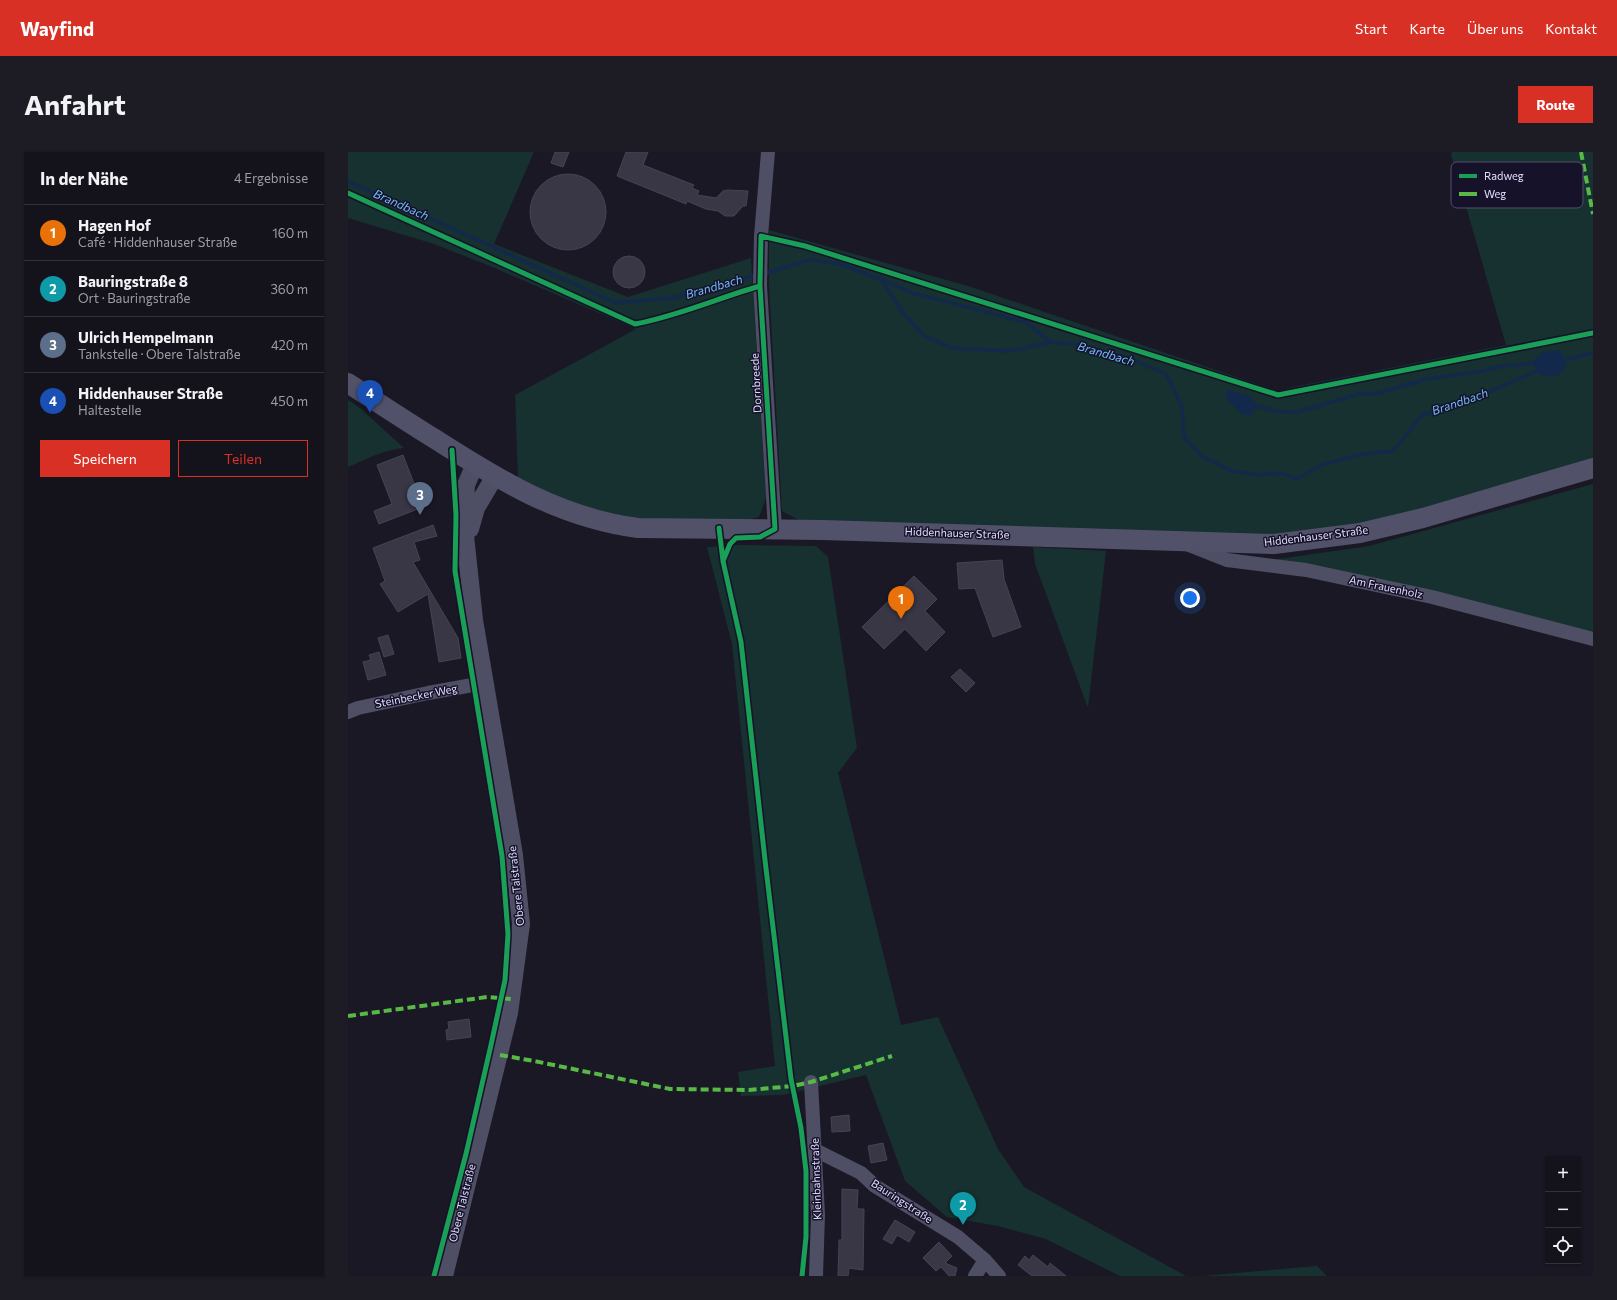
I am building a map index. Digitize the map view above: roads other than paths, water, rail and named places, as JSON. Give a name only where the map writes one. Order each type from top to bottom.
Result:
[{"type":"main road","name":"Hiddenhauser Straße","points":[[348,383],[475,464],[533,497],[565,511],[612,524],[638,528],[775,529],[1001,534],[1179,542],[1274,544],[1360,533],[1423,518],[1593,468]]},
{"type":"street","name":"Dornbreede","points":[[768,152],[761,236],[760,286],[775,529]]},
{"type":"street","name":"Obere Talstraße","points":[[444,1276],[509,1013],[522,924],[514,855],[474,620],[464,526],[466,485],[475,464]]},
{"type":"street","name":"Obere Talstraße","points":[[468,563],[470,527],[476,508],[495,476]]},
{"type":"street","name":"Am Frauenholz","points":[[1179,542],[1227,560],[1306,570],[1424,595],[1593,638]]},
{"type":"street","name":"Steinbecker Weg","points":[[348,712],[358,708],[428,692],[484,682]]},
{"type":"street","name":"Kleinbahnstraße","points":[[811,1082],[818,1215],[816,1276]]},
{"type":"street","name":"Bauringstraße","points":[[815,1150],[861,1173],[875,1186],[958,1237],[985,1260],[999,1276]]},
{"type":"street","points":[[975,1276],[985,1260]]},
{"type":"water","points":[[1560,350],[1567,364],[1560,374],[1549,377],[1539,374],[1534,366],[1534,359],[1544,352]]},
{"type":"water","points":[[1226,390],[1250,396],[1257,406],[1250,416],[1241,413],[1226,398]]},
{"type":"waterway","name":"Brandbach","points":[[348,181],[616,303],[673,298],[757,275]]},
{"type":"waterway","name":"Brandbach","points":[[763,274],[809,260],[840,264],[882,280],[900,309],[924,336],[952,348],[1011,351],[1051,342],[1082,345],[1125,357],[1166,374],[1182,407],[1184,437],[1201,456],[1232,471],[1260,475],[1281,473],[1296,479],[1324,464],[1362,454],[1393,451],[1422,415],[1490,392],[1540,369]]},
{"type":"waterway","points":[[883,280],[912,293],[1025,322],[1051,342]]},
{"type":"waterway","name":"Brandbach","points":[[1561,361],[1593,353]]},
{"type":"waterway","points":[[1257,406],[1274,411],[1298,412],[1359,394],[1375,394],[1426,379],[1484,371],[1502,366],[1537,363]]},
{"type":"place","name":"Hiddenhauser Straße","points":[[370,413]]},
{"type":"place","name":"Ulrich Hempelmann","points":[[420,515]]},
{"type":"place","name":"Hagen Hof","points":[[901,619]]},
{"type":"place","name":"Bauringstraße 8","points":[[963,1225]]}]
